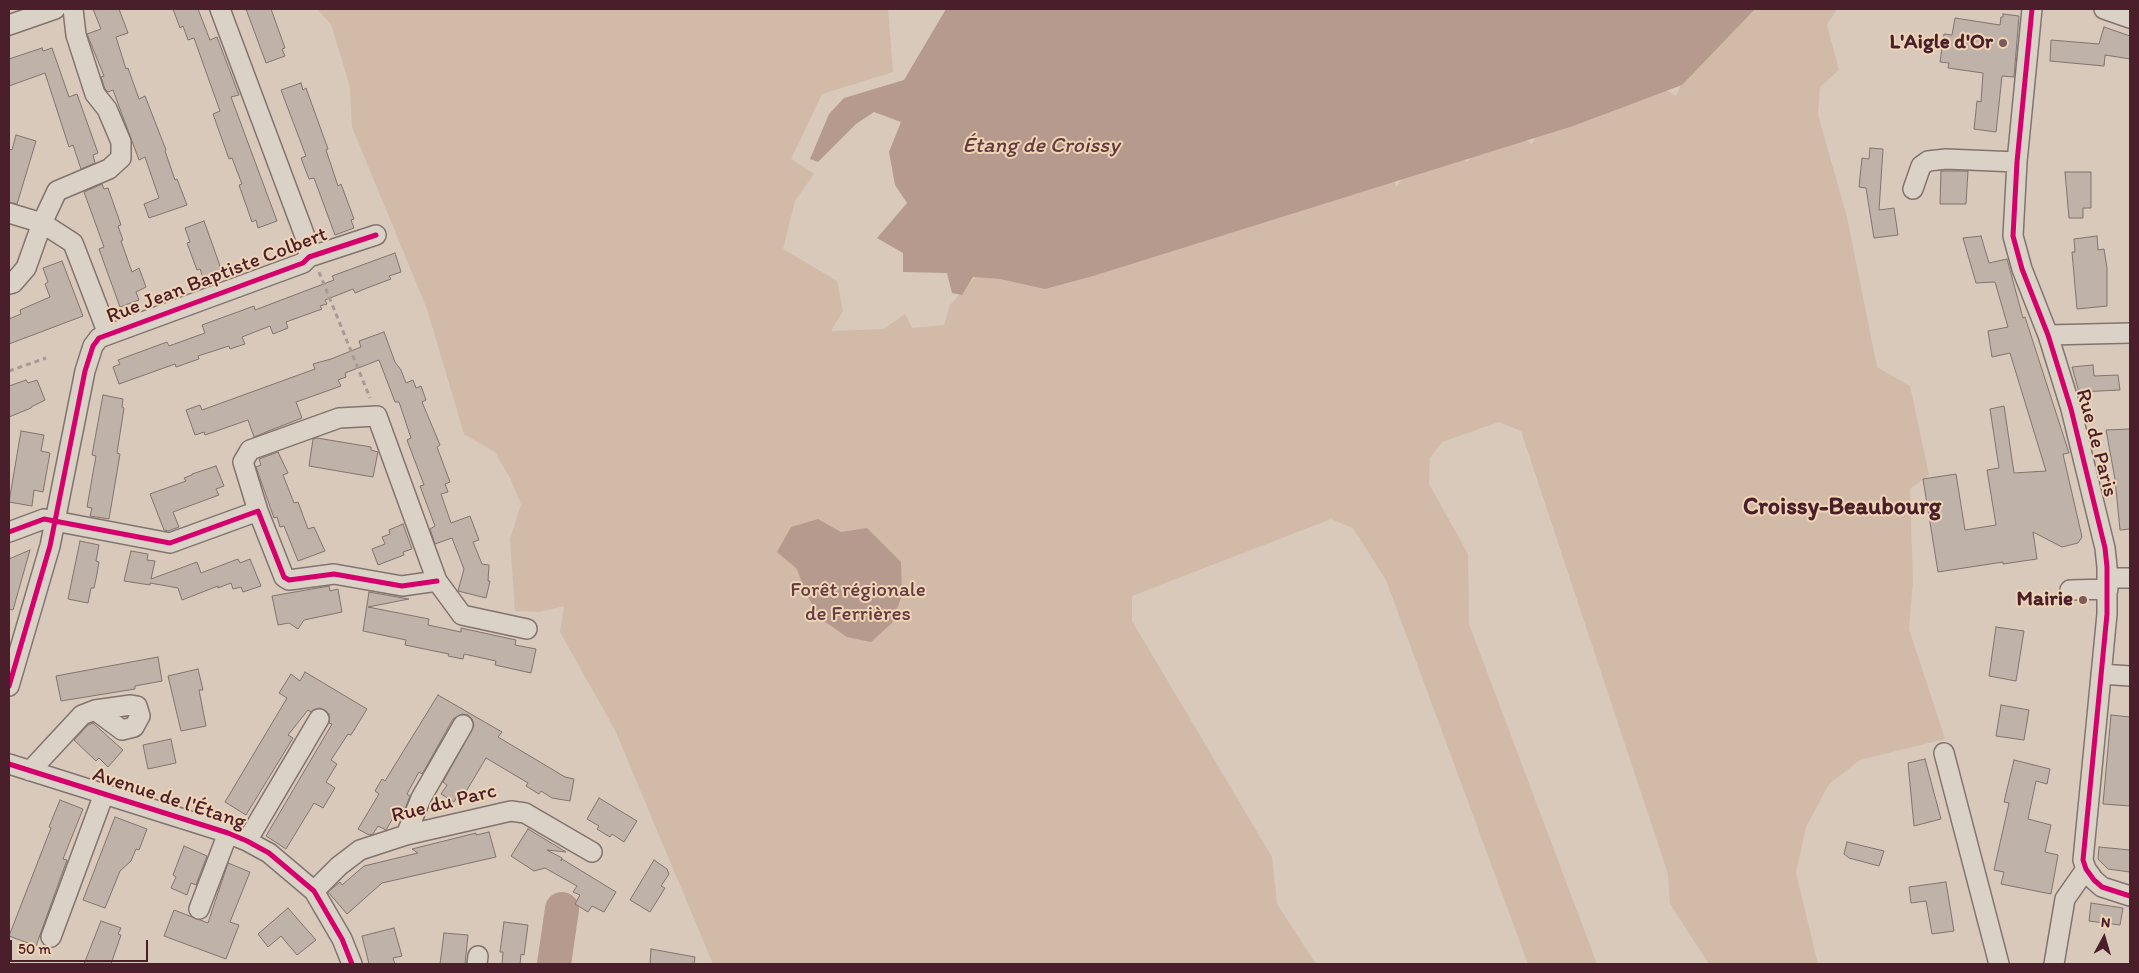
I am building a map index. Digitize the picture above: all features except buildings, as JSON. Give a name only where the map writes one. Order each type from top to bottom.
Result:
[{"type":"street","points":[[9,26],[55,9]]},
{"type":"street","points":[[9,284],[13,283],[26,268],[42,223],[58,191],[109,169],[121,158],[121,142],[108,109],[95,94],[76,35],[73,9]]},
{"type":"street","points":[[220,9],[306,239],[308,257]]},
{"type":"street","name":"Rue de Paris","points":[[2032,9],[2029,58],[2017,162],[2012,236],[2048,335],[2079,439],[2105,548],[2107,583],[2101,674],[2084,840],[2086,869]]},
{"type":"street","points":[[2104,9],[2130,18]]},
{"type":"street","points":[[1913,189],[1921,166],[1928,161],[1946,159],[2017,162]]},
{"type":"street","points":[[9,213],[42,223],[73,243],[108,334]]},
{"type":"street","name":"Rue Jean Baptiste Colbert","points":[[9,686],[50,546],[85,371],[93,346],[99,338],[303,263],[308,257],[376,235]]},
{"type":"street","points":[[2048,335],[2130,333]]},
{"type":"street","points":[[438,581],[402,586],[334,574],[289,580],[284,577],[258,511],[243,462],[250,450],[339,418],[377,416],[438,581],[462,615],[527,629]]},
{"type":"street","points":[[9,532],[44,519],[170,543],[258,511]]},
{"type":"street","points":[[2070,590],[2130,578]]},
{"type":"street","points":[[2101,674],[2130,676]]},
{"type":"street","points":[[30,771],[82,715],[95,710]]},
{"type":"street","points":[[247,841],[319,719]]},
{"type":"street","points":[[406,835],[421,798],[463,725]]},
{"type":"street","points":[[1944,753],[1999,964]]},
{"type":"street","name":"Avenue de l'Étang","points":[[9,764],[228,833],[247,841],[269,854],[314,891],[342,939],[352,964]]},
{"type":"street","points":[[51,937],[104,794]]},
{"type":"street","name":"Rue du Parc","points":[[314,891],[339,866],[360,850],[406,835],[518,811],[525,813],[592,852]]},
{"type":"street","points":[[199,909],[228,833]]},
{"type":"street","points":[[2054,964],[2065,899],[2086,869],[2102,888],[2130,896]]},
{"type":"path","points":[[308,257],[319,272],[377,416]]},
{"type":"path","points":[[9,371],[46,358]]},
{"type":"green space","name":"Forêt régionale de Ferrières","points":[[317,9],[888,9],[893,72],[822,94],[791,159],[814,174],[795,201],[783,249],[837,281],[843,311],[831,331],[884,329],[905,314],[912,328],[944,325],[950,305],[983,269],[1390,162],[1396,187],[1422,155],[1452,153],[1468,162],[1480,137],[1505,126],[1532,144],[1543,123],[1657,84],[1676,96],[1690,65],[1737,9],[1837,9],[1827,25],[1839,70],[1820,87],[1818,115],[1847,217],[1877,367],[1910,386],[1929,475],[1910,489],[1913,581],[1909,629],[1945,739],[1860,760],[1829,784],[1806,827],[1796,873],[1818,964],[1709,964],[1670,904],[1668,874],[1521,431],[1499,422],[1442,442],[1430,458],[1429,484],[1468,554],[1469,624],[1597,964],[1528,964],[1386,580],[1353,528],[1331,519],[1132,596],[1132,621],[1272,857],[1277,904],[1316,964],[713,964],[615,730],[560,632],[564,606],[539,612],[515,611],[510,539],[521,504],[510,478],[495,452],[464,434],[427,309],[352,127],[350,87],[331,24]]},
{"type":"water","name":"Étang de Croissy","points":[[946,9],[1755,9],[1682,85],[1573,126],[1093,276],[1045,289],[1000,279],[973,277],[962,295],[952,293],[947,273],[903,272],[903,253],[877,238],[907,203],[895,185],[889,152],[901,122],[874,112],[856,124],[818,162],[810,159],[829,114],[844,98],[904,80]]},
{"type":"water","points":[[818,519],[841,532],[867,528],[901,562],[902,595],[892,623],[871,642],[847,637],[821,619],[806,594],[797,569],[777,552],[791,527]]},
{"type":"waterway","points":[[554,964],[562,909]]},
{"type":"cycle path","points":[[2032,9],[2017,162],[2013,236],[2022,269],[2048,335],[2071,409],[2105,548],[2107,614],[2083,860],[2086,869],[2102,887],[2130,896]]},
{"type":"cycle path","points":[[9,686],[50,546],[85,371],[93,346],[99,338],[303,263],[309,257],[376,235]]},
{"type":"cycle path","points":[[9,532],[44,519],[170,543],[258,511],[284,577],[289,580],[334,574],[402,586],[437,581]]},
{"type":"cycle path","points":[[9,764],[228,833],[269,853],[314,891],[342,939],[352,964]]},
{"type":"place","name":"L'Aigle d'Or","points":[[2003,43]]},
{"type":"place","name":"Mairie","points":[[2083,600]]},
{"type":"district","name":"Croissy-Beaubourg","points":[[1842,508]]}]
